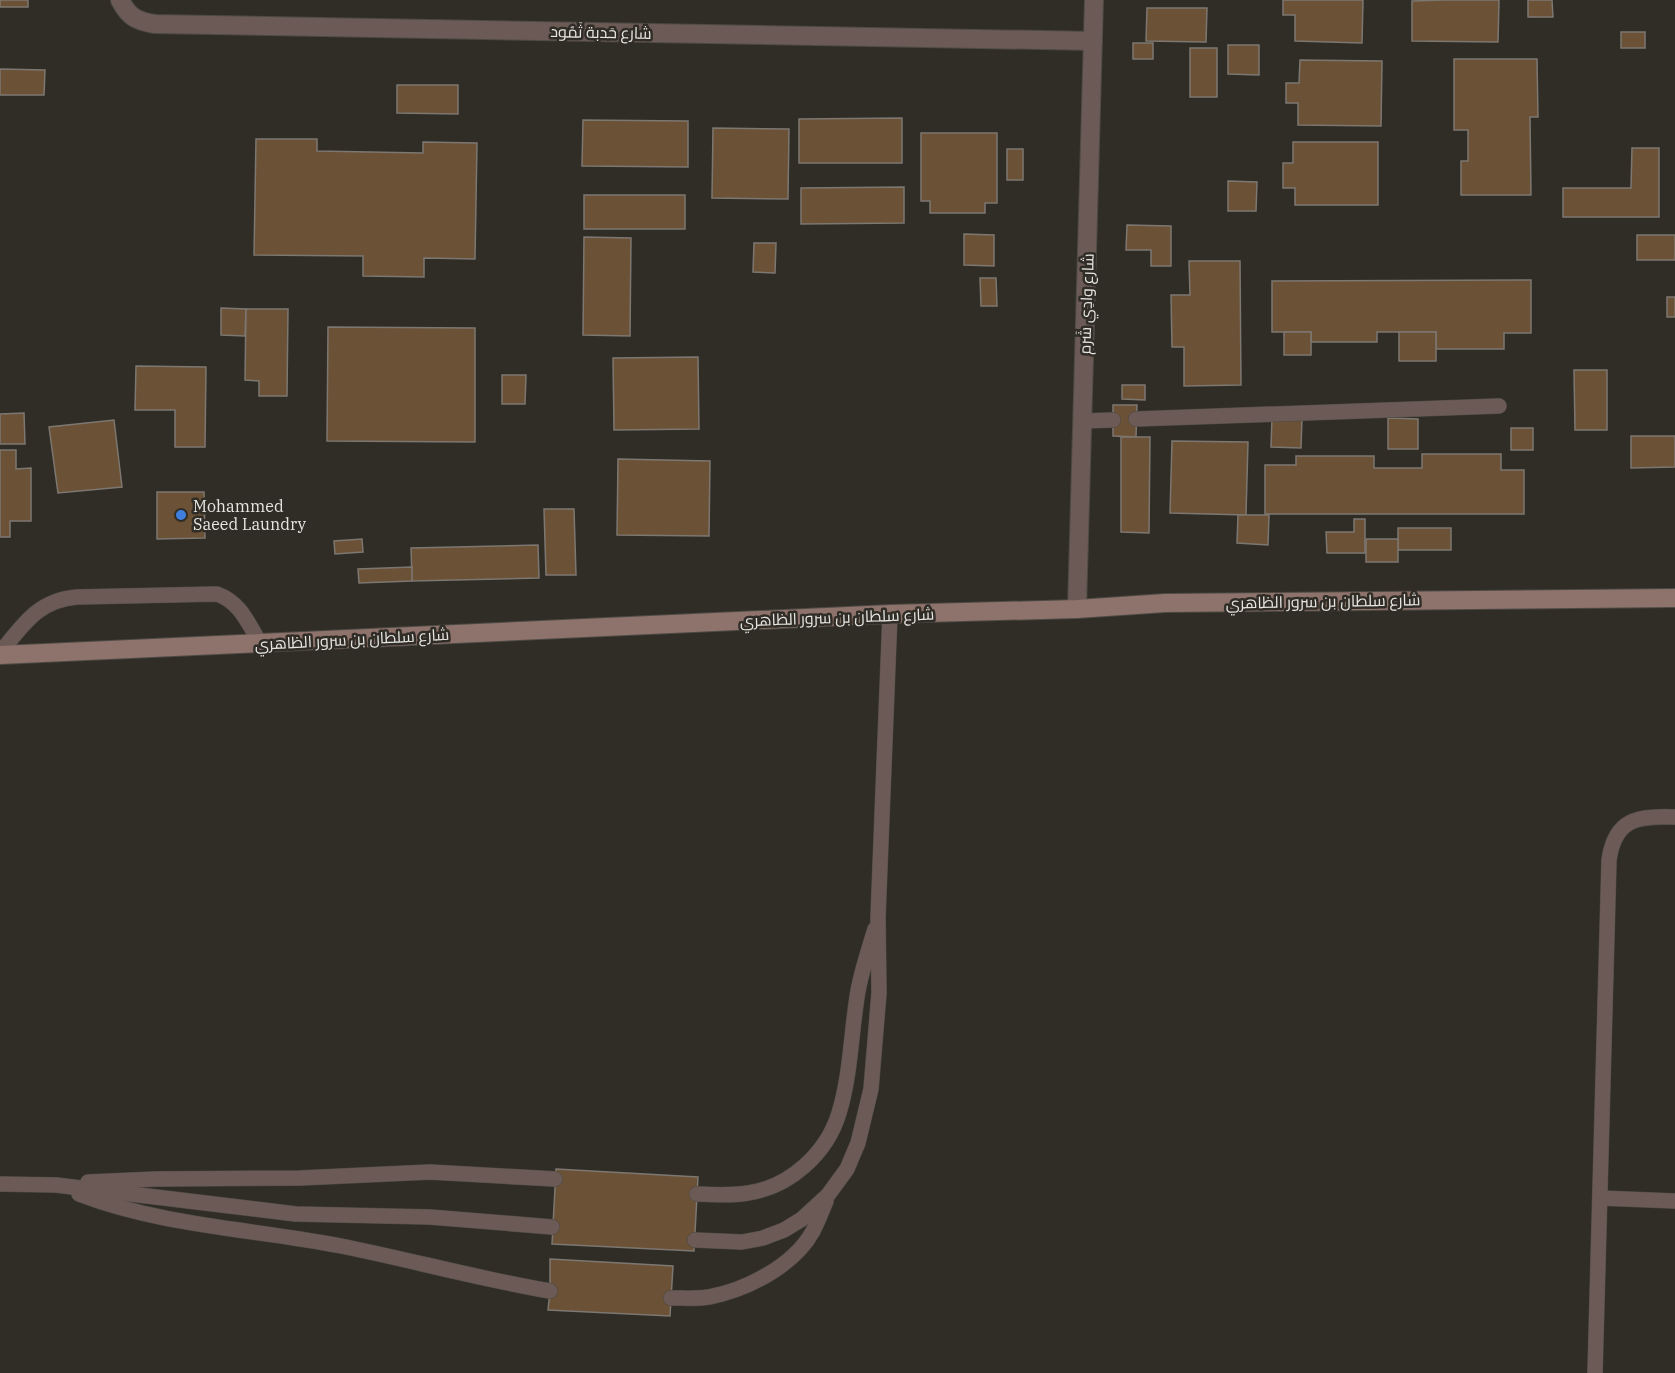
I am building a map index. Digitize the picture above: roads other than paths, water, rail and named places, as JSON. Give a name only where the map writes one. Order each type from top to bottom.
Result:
[{"type":"street","name":"شارع حَدبة ثَمُود","points":[[120,0],[128,14],[140,22],[155,24],[1093,41]]},
{"type":"street","name":"شارع وادِي شَرم","points":[[1077,609],[1094,0]]},
{"type":"street","name":"شارع سلطان بن سرور الظاهري","points":[[0,654],[890,614],[1077,609],[1165,603],[1675,598]]},
{"type":"lane","points":[[1136,419],[1498,406]]},
{"type":"lane","points":[[1083,421],[1113,420]]},
{"type":"lane","points":[[0,654],[31,616],[41,608],[64,598],[77,597],[217,594],[235,604],[260,643]]},
{"type":"lane","points":[[671,1298],[706,1298],[731,1292],[755,1282],[776,1269],[795,1252],[812,1233],[828,1196],[847,1169],[866,1117],[871,1089],[880,975],[878,917],[890,614]]},
{"type":"lane","points":[[1595,1373],[1609,860],[1611,847],[1617,835],[1626,826],[1647,816],[1675,818]]},
{"type":"lane","points":[[697,1194],[724,1196],[749,1193],[773,1186],[795,1174],[808,1163],[829,1136],[839,1113],[858,991],[878,917]]},
{"type":"lane","points":[[0,1184],[56,1185],[133,1179],[300,1178],[430,1172],[555,1179]]},
{"type":"lane","points":[[56,1185],[297,1214],[430,1216],[552,1227]]},
{"type":"lane","points":[[56,1185],[108,1205],[139,1213],[342,1246],[486,1280],[550,1291]]},
{"type":"lane","points":[[695,1240],[742,1242],[763,1238],[784,1230],[802,1219],[828,1196]]},
{"type":"lane","points":[[1600,1198],[1675,1201]]},
{"type":"place","name":"Mohammed Saeed Laundry","points":[[181,515]]}]
